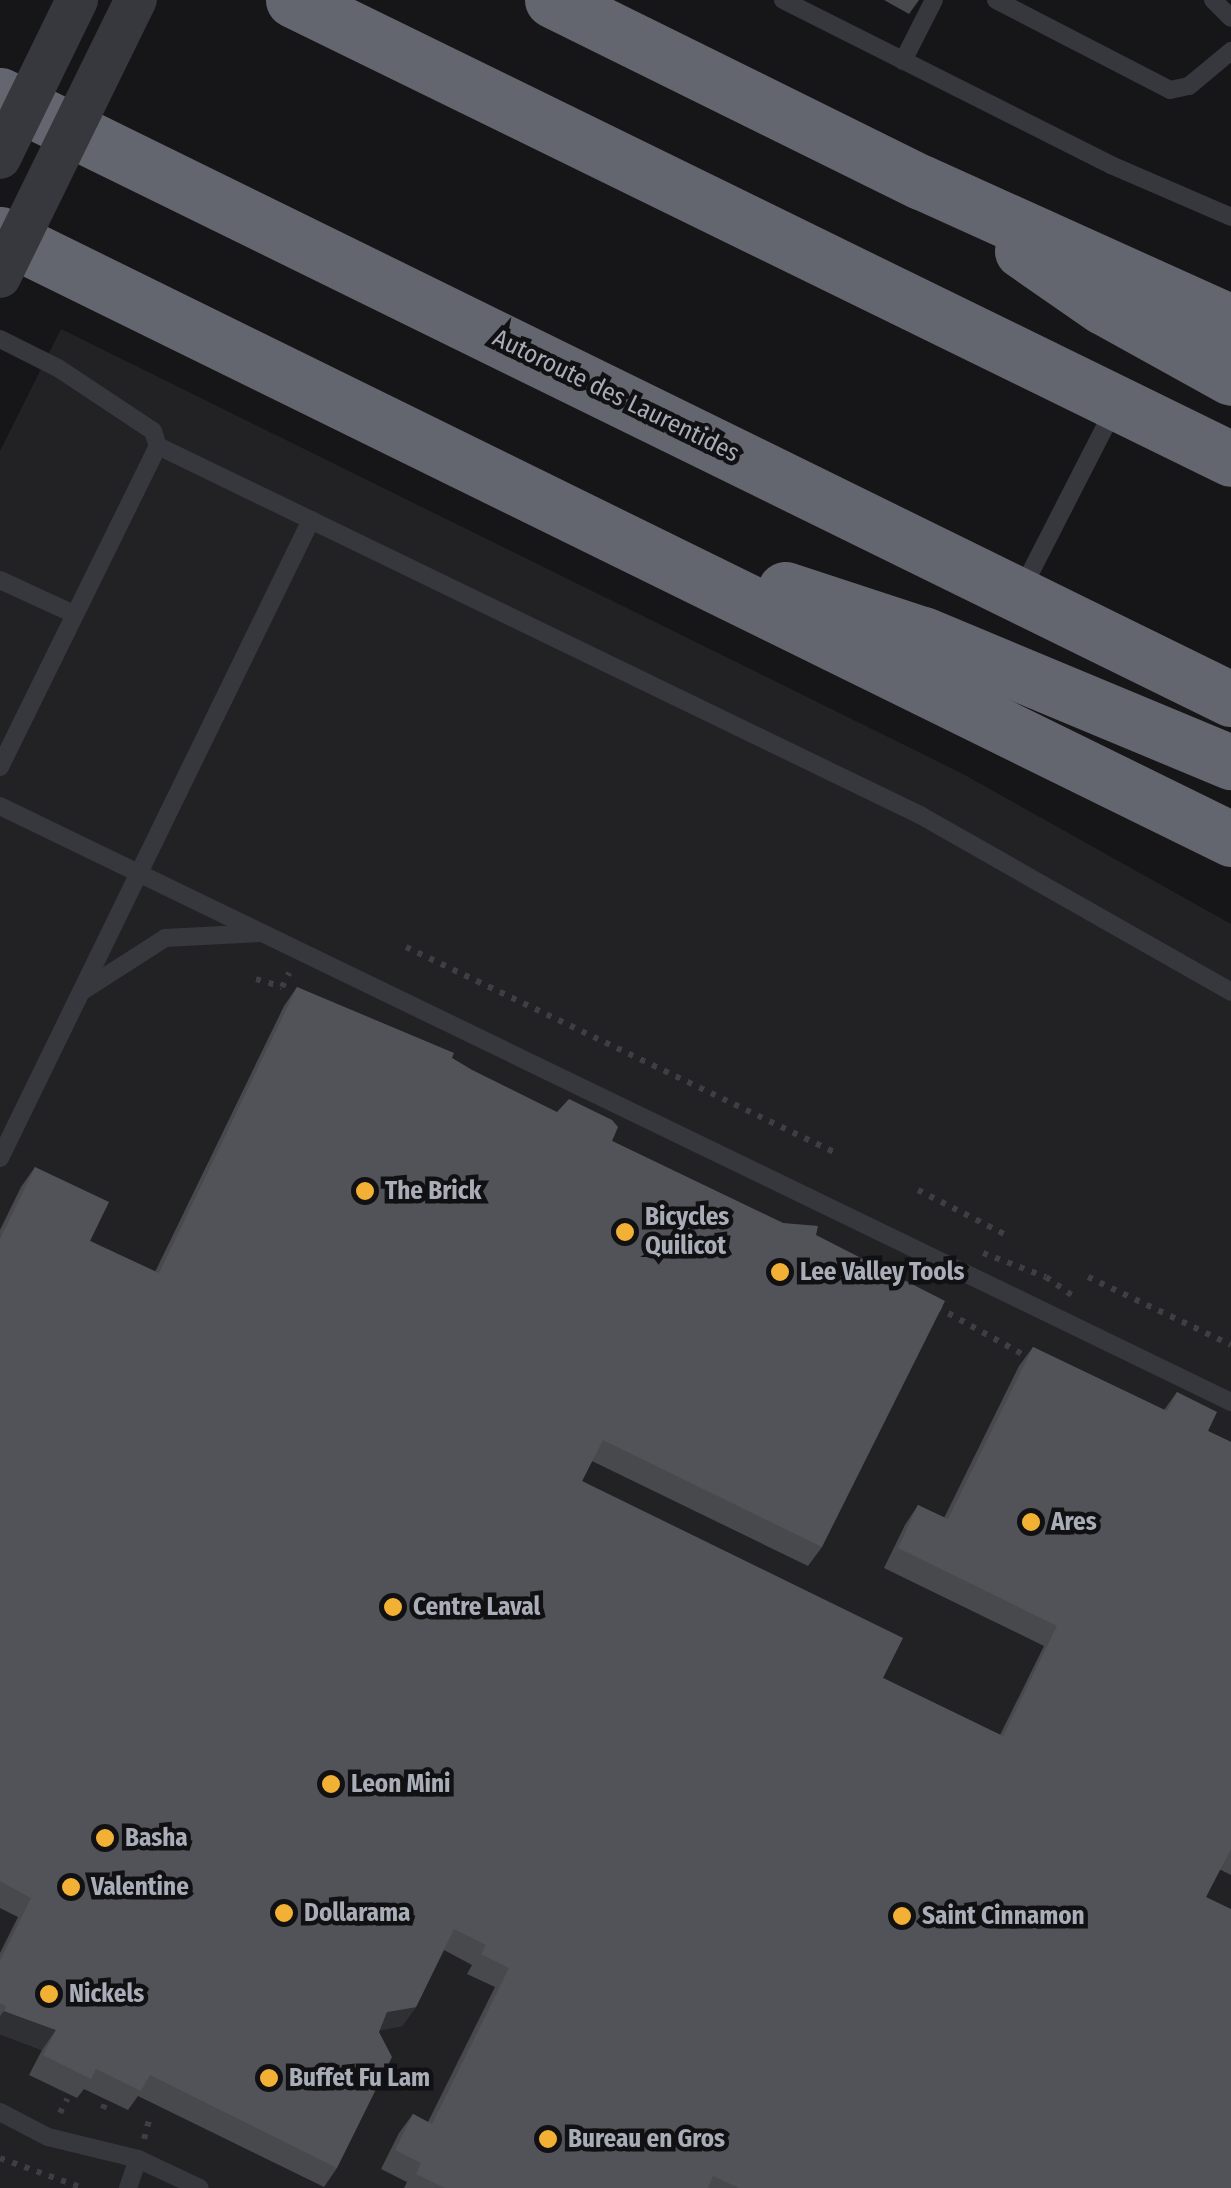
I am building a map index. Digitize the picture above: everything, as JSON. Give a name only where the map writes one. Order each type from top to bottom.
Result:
[{"type":"highway","points":[[293,0],[1231,459]]},
{"type":"highway","points":[[552,0],[920,182],[1231,322]]},
{"type":"highway","name":"Autoroute des Laurentides","points":[[0,94],[1231,699]]},
{"type":"highway","points":[[920,182],[1102,307],[1231,378]]},
{"type":"highway","points":[[0,234],[1231,839]]},
{"type":"highway","points":[[616,535],[923,634],[1231,762]]},
{"type":"street","points":[[0,158],[77,0]]},
{"type":"street","points":[[0,277],[136,0]]},
{"type":"lane","points":[[782,0],[903,62],[1231,217]]},
{"type":"lane","points":[[903,62],[934,0]]},
{"type":"lane","points":[[996,0],[1170,90],[1189,86],[1231,51]]},
{"type":"lane","points":[[1213,0],[1231,18]]},
{"type":"lane","points":[[0,339],[58,368],[152,431],[158,446],[920,815],[1231,992]]},
{"type":"lane","points":[[1019,594],[1117,402]]},
{"type":"lane","points":[[0,767],[158,446]]},
{"type":"lane","points":[[0,1158],[311,520]]},
{"type":"lane","points":[[0,580],[74,614]]},
{"type":"lane","points":[[0,806],[1231,1402]]},
{"type":"lane","points":[[80,994],[164,938],[264,932]]},
{"type":"lane","points":[[0,2112],[62,2142],[138,2159],[200,2188]]},
{"type":"lane","points":[[128,2188],[138,2159]]},
{"type":"path","points":[[406,947],[833,1152]]},
{"type":"path","points":[[256,979],[282,987]]},
{"type":"path","points":[[918,1190],[1004,1234]]},
{"type":"path","points":[[1088,1276],[1231,1345]]},
{"type":"path","points":[[936,1306],[1024,1354]]},
{"type":"path","points":[[103,2109],[114,2082]]},
{"type":"path","points":[[0,2158],[83,2188]]},
{"type":"shaded area","points":[[61,329],[963,774],[1231,924],[1231,2188],[0,2188],[0,451]]},
{"type":"building","name":"Centre Laval","points":[[297,987],[454,1053],[452,1058],[472,1070],[557,1112],[569,1099],[612,1120],[618,1127],[612,1141],[783,1223],[818,1226],[816,1235],[945,1301],[822,1547],[603,1440],[582,1481],[903,1638],[883,1678],[1003,1736],[1057,1626],[898,1548],[918,1505],[948,1519],[1033,1347],[1167,1411],[1177,1392],[1217,1412],[1208,1431],[1231,1442],[1231,1849],[1206,1897],[1231,1909],[1231,2188],[739,2188],[713,2176],[708,2188],[445,2188],[416,2174],[421,2163],[395,2150],[413,2114],[432,2124],[509,1968],[481,1954],[486,1945],[454,1929],[416,2007],[387,2012],[379,2032],[392,2057],[337,2168],[150,2075],[141,2091],[96,2069],[91,2079],[43,2055],[56,2030],[4,2011],[6,2006],[0,2003],[0,1961],[31,1898],[0,1881],[0,1239],[35,1167],[109,1202],[90,1241],[159,1273]]},
{"type":"place","name":"The Brick","points":[[365,1191]]},
{"type":"place","name":"Bicycles Quilicot","points":[[625,1232]]},
{"type":"place","name":"Lee Valley Tools","points":[[780,1272]]},
{"type":"place","name":"Ares","points":[[1031,1522]]},
{"type":"place","name":"Centre Laval","points":[[393,1607]]},
{"type":"place","name":"Leon Mini","points":[[331,1784]]},
{"type":"place","name":"Basha","points":[[105,1838]]},
{"type":"place","name":"Valentine","points":[[71,1887]]},
{"type":"place","name":"Dollarama","points":[[284,1913]]},
{"type":"place","name":"Saint Cinnamon","points":[[902,1916]]},
{"type":"place","name":"Nickels","points":[[49,1994]]},
{"type":"place","name":"Buffet Fu Lam","points":[[269,2078]]},
{"type":"place","name":"Bureau en Gros","points":[[548,2139]]}]
